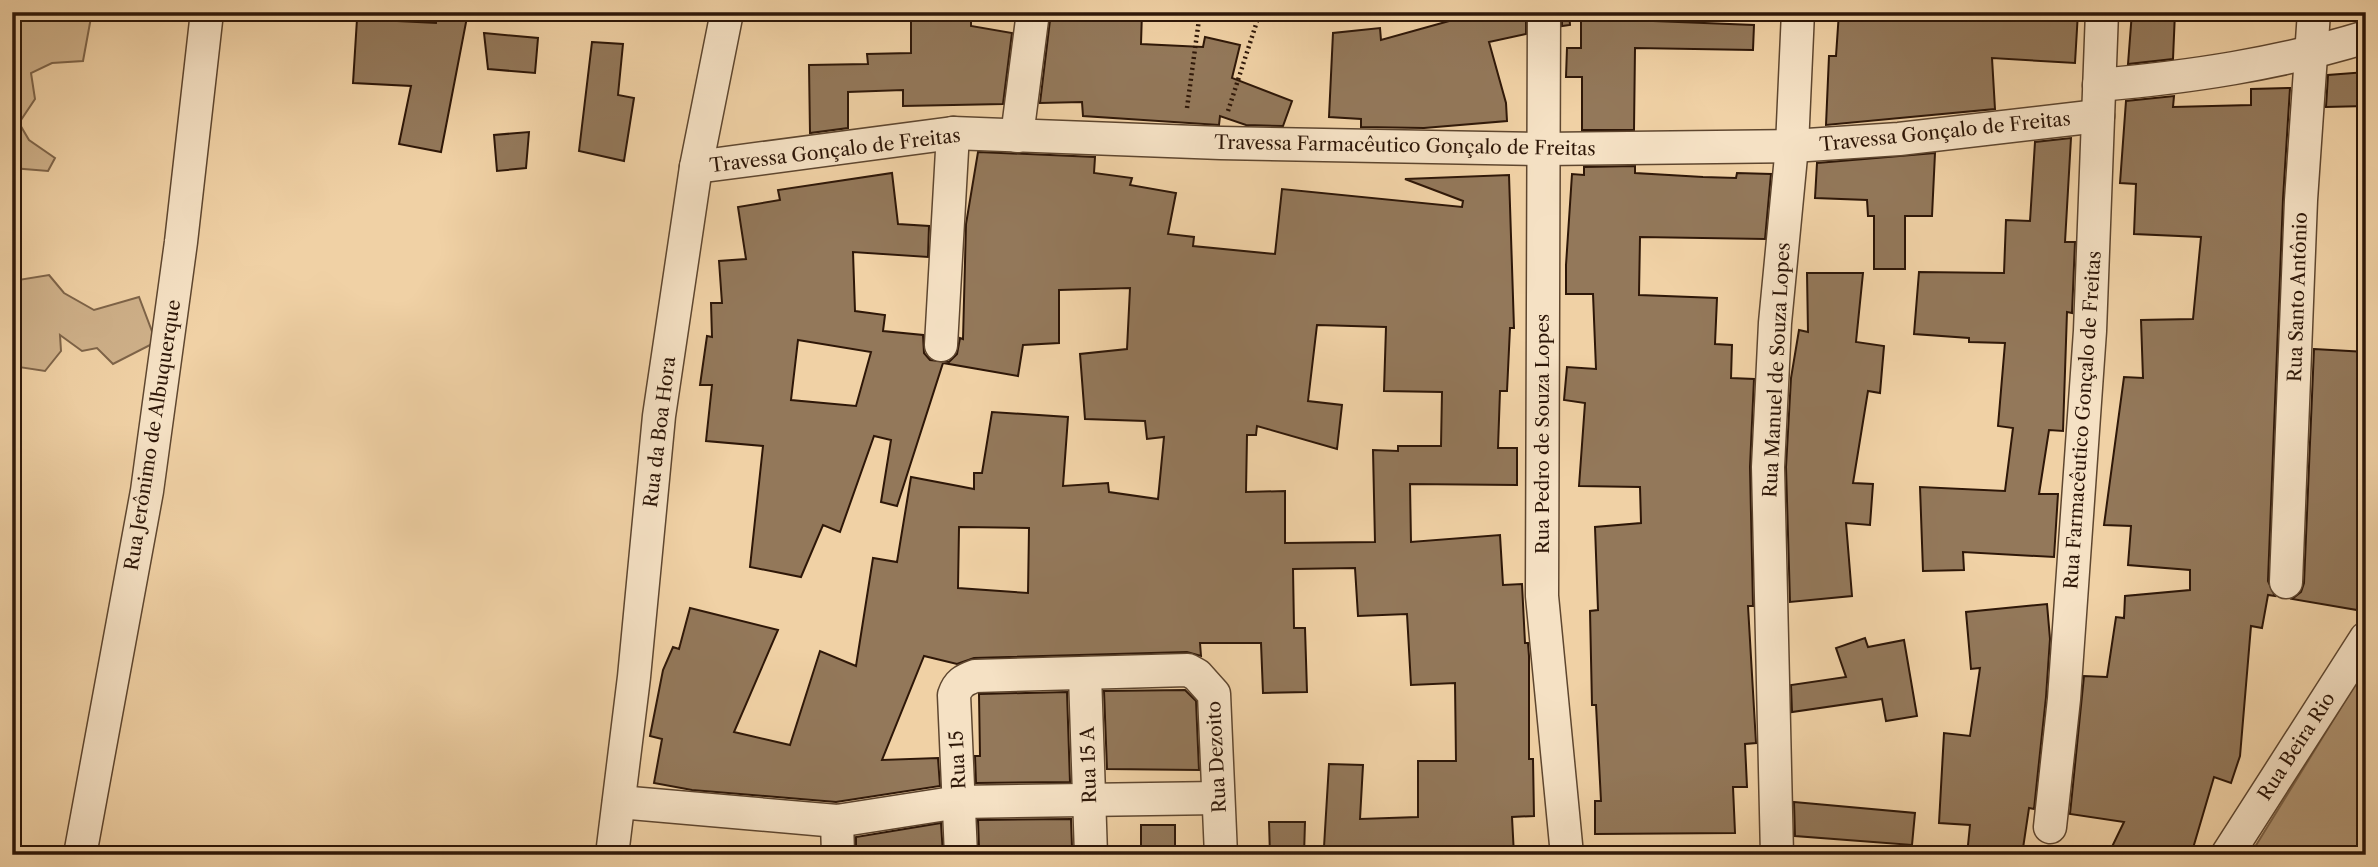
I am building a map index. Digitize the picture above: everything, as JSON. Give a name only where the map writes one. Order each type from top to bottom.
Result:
[{"type":"street","name":"Rua Jerônimo de Albuquerque","points":[[80,855],[146,491],[181,243],[206,12]]},
{"type":"street","name":"Rua da Boa Hora","points":[[612,855],[659,416],[696,167],[727,12]]},
{"type":"street","points":[[1017,136],[1033,12]]},
{"type":"street","name":"Rua Pedro de Souza Lopes","points":[[1544,12],[1542,596],[1567,855]]},
{"type":"street","name":"Rua Manuel de Souza Lopes","points":[[1777,855],[1768,467],[1775,323],[1792,146],[1798,12]]},
{"type":"street","name":"Rua Farmacêutico Gonçalo de Freitas","points":[[2050,827],[2064,699],[2090,331],[2102,12]]},
{"type":"street","name":"Rua Santo Antônio","points":[[2286,582],[2300,214],[2314,12]]},
{"type":"street","name":"Travessa Gonçalo de Freitas","points":[[1792,146],[1899,139],[2099,100],[2197,76],[2312,54],[2366,37]]},
{"type":"street","name":"Travessa Gonçalo de Freitas","points":[[696,167],[953,133],[1017,136]]},
{"type":"street","points":[[941,345],[953,133]]},
{"type":"street","name":"Travessa Farmacêutico Gonçalo de Freitas","points":[[1017,136],[1543,149],[1792,146]]},
{"type":"street","name":"Rua Beira Rio","points":[[2227,855],[2366,638]]},
{"type":"street","name":"Rua Dezoito","points":[[1085,676],[1188,670],[1214,694],[1221,855]]},
{"type":"street","name":"Rua 15","points":[[961,855],[954,695],[957,686],[975,676],[1085,676]]},
{"type":"street","name":"Rua 15 A","points":[[1085,676],[1091,855]]},
{"type":"street","points":[[619,802],[837,821],[959,802],[1218,798]]},
{"type":"street","points":[[837,821],[838,855]]},
{"type":"path","points":[[1182,141],[1200,12]]},
{"type":"path","points":[[1220,143],[1228,108],[1260,12]]},
{"type":"shaded area","points":[[22,12],[92,12],[83,61],[52,63],[31,73],[35,99],[19,123],[29,140],[55,158],[48,171],[12,168],[12,55]]},
{"type":"shaded area","points":[[49,275],[64,293],[94,310],[139,297],[156,342],[113,364],[97,348],[82,351],[60,335],[61,351],[45,371],[12,366],[12,281]]},
{"type":"shaded area","points":[[2366,667],[2366,834],[2354,855],[2250,855]]},
{"type":"building","points":[[437,12],[468,12],[441,152],[399,144],[411,86],[353,83],[357,19],[436,23]]},
{"type":"building","points":[[911,12],[971,12],[971,26],[1012,33],[1003,104],[903,106],[903,90],[848,92],[848,128],[810,133],[809,65],[868,64],[867,54],[911,53]]},
{"type":"building","points":[[1051,12],[1142,12],[1141,44],[1203,47],[1205,37],[1240,45],[1232,78],[1292,101],[1283,126],[1246,125],[1220,116],[1219,125],[1083,116],[1082,102],[1040,103]]},
{"type":"building","points":[[1459,12],[1526,12],[1526,34],[1489,42],[1506,103],[1507,121],[1424,128],[1361,127],[1361,119],[1329,117],[1333,33],[1380,28],[1381,40],[1460,18]]},
{"type":"building","points":[[1562,12],[1569,12],[1570,25],[1562,26]]},
{"type":"building","points":[[1581,12],[1629,12],[1629,20],[1754,25],[1753,50],[1635,48],[1634,130],[1582,130],[1582,77],[1566,77],[1567,48],[1581,48]]},
{"type":"building","points":[[1839,12],[2078,12],[2075,63],[1992,58],[1995,109],[1826,125],[1829,56],[1836,56]]},
{"type":"building","points":[[2132,12],[2175,12],[2173,59],[2128,64]]},
{"type":"building","points":[[484,33],[538,38],[535,73],[488,69]]},
{"type":"building","points":[[592,42],[623,44],[618,95],[634,98],[624,161],[579,151]]},
{"type":"building","points":[[2366,72],[2366,106],[2326,107],[2328,75]]},
{"type":"building","points":[[2290,88],[2268,581],[2275,596],[2268,595],[2262,628],[2251,626],[2240,756],[2231,783],[2214,777],[2191,855],[2108,855],[2124,822],[2070,814],[2084,676],[2107,677],[2116,617],[2124,618],[2125,596],[2190,590],[2190,570],[2128,565],[2131,526],[2104,525],[2124,377],[2143,378],[2141,320],[2193,319],[2201,237],[2134,234],[2136,184],[2120,183],[2126,101],[2174,96],[2173,107],[2251,105],[2251,89]]},
{"type":"building","points":[[529,132],[526,168],[497,171],[494,135]]},
{"type":"building","points":[[2071,138],[2065,242],[2075,242],[2072,313],[2067,312],[2063,431],[2049,430],[2039,494],[2058,494],[2054,557],[1963,552],[1964,570],[1923,571],[1920,487],[2005,491],[2013,428],[1998,426],[2005,343],[1969,342],[1969,338],[1914,334],[1919,272],[2004,273],[2006,220],[2030,221],[2035,142]]},
{"type":"building","points":[[978,152],[1095,157],[1094,173],[1132,178],[1130,185],[1176,193],[1168,234],[1194,237],[1193,246],[1275,254],[1282,189],[1462,207],[1463,201],[1405,179],[1509,175],[1514,328],[1510,328],[1507,391],[1500,391],[1498,448],[1517,448],[1517,485],[1410,484],[1411,542],[1500,535],[1503,585],[1522,584],[1525,643],[1528,643],[1529,656],[1529,759],[1533,759],[1534,816],[1512,817],[1514,855],[1378,855],[1377,847],[1324,847],[1329,764],[1363,765],[1360,819],[1418,817],[1418,761],[1456,761],[1455,683],[1411,685],[1407,614],[1358,616],[1355,568],[1293,569],[1294,628],[1305,628],[1307,692],[1263,693],[1261,643],[1200,643],[1201,656],[1187,652],[974,658],[957,664],[924,656],[882,760],[938,758],[940,786],[836,802],[692,790],[654,783],[662,739],[650,736],[663,670],[673,647],[679,649],[690,608],[778,630],[734,732],[790,745],[820,651],[856,666],[873,558],[897,562],[911,477],[974,489],[974,473],[982,473],[992,412],[1068,417],[1063,486],[1108,483],[1109,492],[1158,499],[1164,437],[1147,439],[1145,421],[1085,419],[1080,354],[1127,349],[1130,288],[1059,290],[1059,343],[1023,345],[1018,376],[943,363],[897,506],[881,502],[891,440],[874,436],[840,532],[823,525],[801,577],[750,567],[763,446],[706,441],[712,385],[700,385],[707,336],[712,337],[711,303],[722,303],[719,261],[746,259],[738,207],[780,200],[778,190],[892,173],[898,224],[929,226],[928,257],[853,252],[855,311],[885,315],[883,331],[923,335],[924,353],[930,360],[949,362],[957,354],[960,338],[963,339],[966,224]],"holes":[[[1317,325],[1386,327],[1384,391],[1442,392],[1441,446],[1398,446],[1398,451],[1373,450],[1375,542],[1285,543],[1285,491],[1246,492],[1247,435],[1256,435],[1257,426],[1337,449],[1342,405],[1308,401]],[[798,340],[871,352],[856,406],[791,400]],[[959,527],[1029,528],[1028,593],[958,588]]]},
{"type":"building","points":[[1935,153],[1932,216],[1905,216],[1905,269],[1874,269],[1874,216],[1868,216],[1867,200],[1815,198],[1817,163]]},
{"type":"building","points":[[1635,166],[1635,173],[1703,177],[1736,178],[1737,173],[1771,174],[1765,239],[1640,237],[1639,295],[1717,298],[1715,344],[1732,345],[1731,378],[1754,379],[1750,467],[1753,606],[1748,606],[1756,743],[1745,744],[1747,787],[1733,787],[1735,833],[1595,834],[1595,801],[1601,801],[1596,705],[1592,705],[1590,611],[1598,610],[1595,527],[1641,523],[1640,487],[1579,486],[1585,403],[1564,400],[1567,367],[1596,369],[1593,294],[1566,294],[1566,265],[1572,174],[1584,175],[1584,167]]},
{"type":"building","points":[[1807,273],[1863,273],[1856,342],[1884,346],[1880,393],[1868,391],[1853,483],[1873,484],[1870,525],[1846,523],[1852,596],[1790,602],[1786,467],[1791,378],[1799,330],[1808,332]]},
{"type":"building","points":[[2314,349],[2366,352],[2366,580],[2362,580],[2357,610],[2292,599],[2301,592],[2304,583]]},
{"type":"building","points":[[2047,604],[2050,639],[2046,697],[2034,809],[2029,808],[2022,855],[1967,855],[1970,825],[1939,823],[1944,733],[1970,736],[1980,668],[1971,669],[1966,612]]},
{"type":"building","points":[[1865,638],[1868,647],[1904,640],[1917,716],[1886,721],[1882,699],[1792,712],[1791,685],[1846,677],[1836,648]]},
{"type":"building","points":[[1185,690],[1196,701],[1199,770],[1107,769],[1104,691]]},
{"type":"building","points":[[1067,692],[1070,782],[976,783],[975,756],[980,756],[979,694]]},
{"type":"building","points":[[1794,802],[1915,813],[1912,845],[1795,836]]},
{"type":"building","points":[[1071,819],[1072,847],[1047,847],[1048,855],[1014,855],[1014,848],[979,848],[978,820]]},
{"type":"building","points":[[1269,822],[1305,822],[1304,855],[1270,855]]},
{"type":"building","points":[[941,823],[943,855],[856,855],[856,837]]},
{"type":"building","points":[[1141,825],[1175,825],[1175,855],[1141,855]]}]
